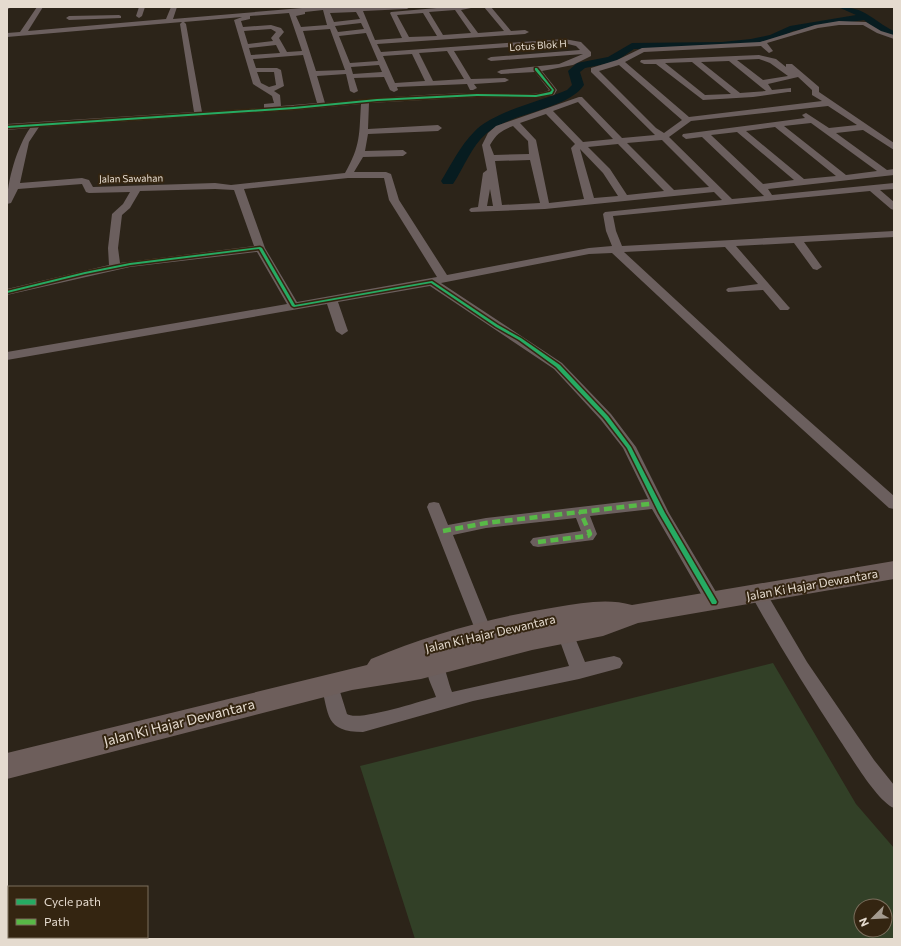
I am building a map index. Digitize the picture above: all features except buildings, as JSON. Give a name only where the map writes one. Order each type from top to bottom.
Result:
[{"type":"main road","name":"Jalan Ki Hajar Dewantara","points":[[526,631],[567,638],[635,614],[714,602],[894,570]]},
{"type":"main road","name":"Jalan Ki Hajar Dewantara","points":[[339,688],[419,650],[526,631],[595,611],[635,614]]},
{"type":"main road","name":"Jalan Ki Hajar Dewantara","points":[[7,766],[339,688],[436,669],[495,636]]},
{"type":"street","points":[[23,33],[40,7]]},
{"type":"street","points":[[107,17],[110,7]]},
{"type":"street","points":[[133,16],[142,7]]},
{"type":"street","points":[[170,18],[174,7]]},
{"type":"street","points":[[238,16],[240,7]]},
{"type":"street","points":[[7,35],[170,18],[238,16],[271,10],[337,7]]},
{"type":"street","points":[[332,29],[361,15],[407,7]]},
{"type":"street","points":[[276,107],[276,95],[270,90],[256,84],[237,20],[326,11],[361,15],[473,7]]},
{"type":"street","points":[[487,7],[508,32]]},
{"type":"street","points":[[457,9],[476,35]]},
{"type":"street","points":[[326,11],[354,91]]},
{"type":"street","points":[[425,11],[441,37]]},
{"type":"street","points":[[393,13],[407,40]]},
{"type":"street","points":[[292,14],[299,31],[322,104]]},
{"type":"street","points":[[62,30],[70,15],[170,18]]},
{"type":"street","points":[[361,15],[394,88],[469,82],[536,69],[563,66],[585,57],[588,54],[578,44],[564,41],[379,54]]},
{"type":"street","points":[[728,201],[594,72],[597,68],[620,62],[642,50],[763,44],[817,26],[839,23],[864,24],[879,32],[894,37]]},
{"type":"street","points":[[183,24],[198,114]]},
{"type":"street","points":[[240,30],[276,28],[280,32],[277,41],[284,54]]},
{"type":"street","points":[[299,31],[332,29],[368,31]]},
{"type":"street","points":[[373,42],[525,32]]},
{"type":"street","points":[[244,44],[277,41]]},
{"type":"street","points":[[763,44],[816,89],[815,93],[894,147]]},
{"type":"street","points":[[485,46],[515,96]]},
{"type":"street","points":[[449,49],[477,95]]},
{"type":"street","points":[[415,52],[430,84]]},
{"type":"street","name":"Lotus Blok H","points":[[492,59],[585,52]]},
{"type":"street","points":[[249,57],[306,53]]},
{"type":"street","points":[[644,62],[777,57]]},
{"type":"street","points":[[730,58],[773,92]]},
{"type":"street","points":[[762,83],[794,78],[767,58]]},
{"type":"street","points":[[693,60],[738,96]]},
{"type":"street","points":[[657,61],[703,98],[738,96],[788,90]]},
{"type":"street","points":[[620,62],[686,119]]},
{"type":"street","points":[[312,74],[348,71],[382,63]]},
{"type":"street","points":[[7,127],[365,101],[477,95],[540,95],[551,93],[553,90],[536,69]]},
{"type":"street","points":[[252,70],[277,70],[280,86],[270,90]]},
{"type":"street","points":[[348,71],[388,74]]},
{"type":"street","points":[[756,94],[774,108]]},
{"type":"street","points":[[498,209],[490,158],[486,145],[490,135],[499,128],[579,99],[622,141],[672,194]]},
{"type":"street","points":[[348,175],[359,156],[364,132],[365,101]]},
{"type":"street","points":[[590,202],[574,148],[581,145],[660,136],[686,119],[829,102]]},
{"type":"street","points":[[241,108],[276,107]]},
{"type":"street","points":[[547,110],[607,171],[626,199]]},
{"type":"street","points":[[738,112],[758,127]]},
{"type":"street","points":[[686,136],[777,125],[809,118],[889,173]]},
{"type":"street","points":[[514,122],[532,140],[534,157],[545,206]]},
{"type":"street","points":[[8,201],[14,186],[26,142],[36,125]]},
{"type":"street","points":[[777,125],[843,177]]},
{"type":"street","points":[[827,131],[866,127]]},
{"type":"street","points":[[364,132],[438,128]]},
{"type":"street","points":[[740,130],[802,182]]},
{"type":"street","points":[[704,134],[772,198]]},
{"type":"street","points":[[359,156],[403,153]]},
{"type":"street","points":[[490,158],[534,157]]},
{"type":"street","points":[[492,169],[487,173],[478,210],[626,199],[715,189]]},
{"type":"street","points":[[761,187],[889,173]]},
{"type":"street","name":"Jalan Sawahan","points":[[14,186],[82,181],[86,182],[89,190],[215,186],[231,187],[348,175],[388,176],[394,200],[438,280]]},
{"type":"street","points":[[894,186],[728,201],[608,214],[616,249],[757,381],[894,504]]},
{"type":"street","points":[[231,187],[260,248],[294,306]]},
{"type":"street","points":[[872,188],[889,207],[894,217]]},
{"type":"street","points":[[115,267],[113,248],[117,218],[136,189]]},
{"type":"street","points":[[7,356],[294,306],[589,251],[894,234]]},
{"type":"street","points":[[797,239],[817,267]]},
{"type":"street","points":[[728,243],[784,308]]},
{"type":"street","points":[[7,292],[115,267],[260,248]]},
{"type":"street","points":[[438,280],[478,313],[558,366],[606,416],[629,446],[657,503],[714,602]]},
{"type":"street","points":[[732,290],[765,286]]},
{"type":"street","points":[[331,299],[342,331]]},
{"type":"street","points":[[447,530],[466,526],[580,511],[657,503]]},
{"type":"street","points":[[434,506],[447,530],[495,636]]},
{"type":"street","points":[[538,542],[588,536],[590,534],[580,511]]},
{"type":"street","points":[[758,593],[801,667],[867,766],[894,800]]},
{"type":"street","points":[[567,638],[578,666]]},
{"type":"street","points":[[339,688],[339,719],[347,724],[363,724],[445,696],[578,666],[614,663]]},
{"type":"street","points":[[436,669],[445,696]]},
{"type":"green space","points":[[773,663],[856,804],[894,848],[894,939],[415,939],[360,766]]},
{"type":"waterway","points":[[843,7],[866,17]]},
{"type":"waterway","points":[[448,181],[478,134],[502,119],[571,93],[578,85],[574,71],[581,65],[611,60],[632,46],[722,45],[751,42],[773,37],[790,29],[866,17]]},
{"type":"waterway","points":[[866,17],[894,35]]},
{"type":"marked path","points":[[443,531],[486,523],[657,503]]},
{"type":"marked path","points":[[538,542],[588,536],[590,534],[580,511]]},
{"type":"cycle path","points":[[7,127],[294,108],[377,100],[477,95],[536,96],[551,93],[553,90],[536,69]]},
{"type":"cycle path","points":[[7,292],[85,273],[130,264],[260,248],[294,306],[432,282],[497,326],[520,339],[558,366],[606,417],[629,447],[662,513],[714,602]]}]
